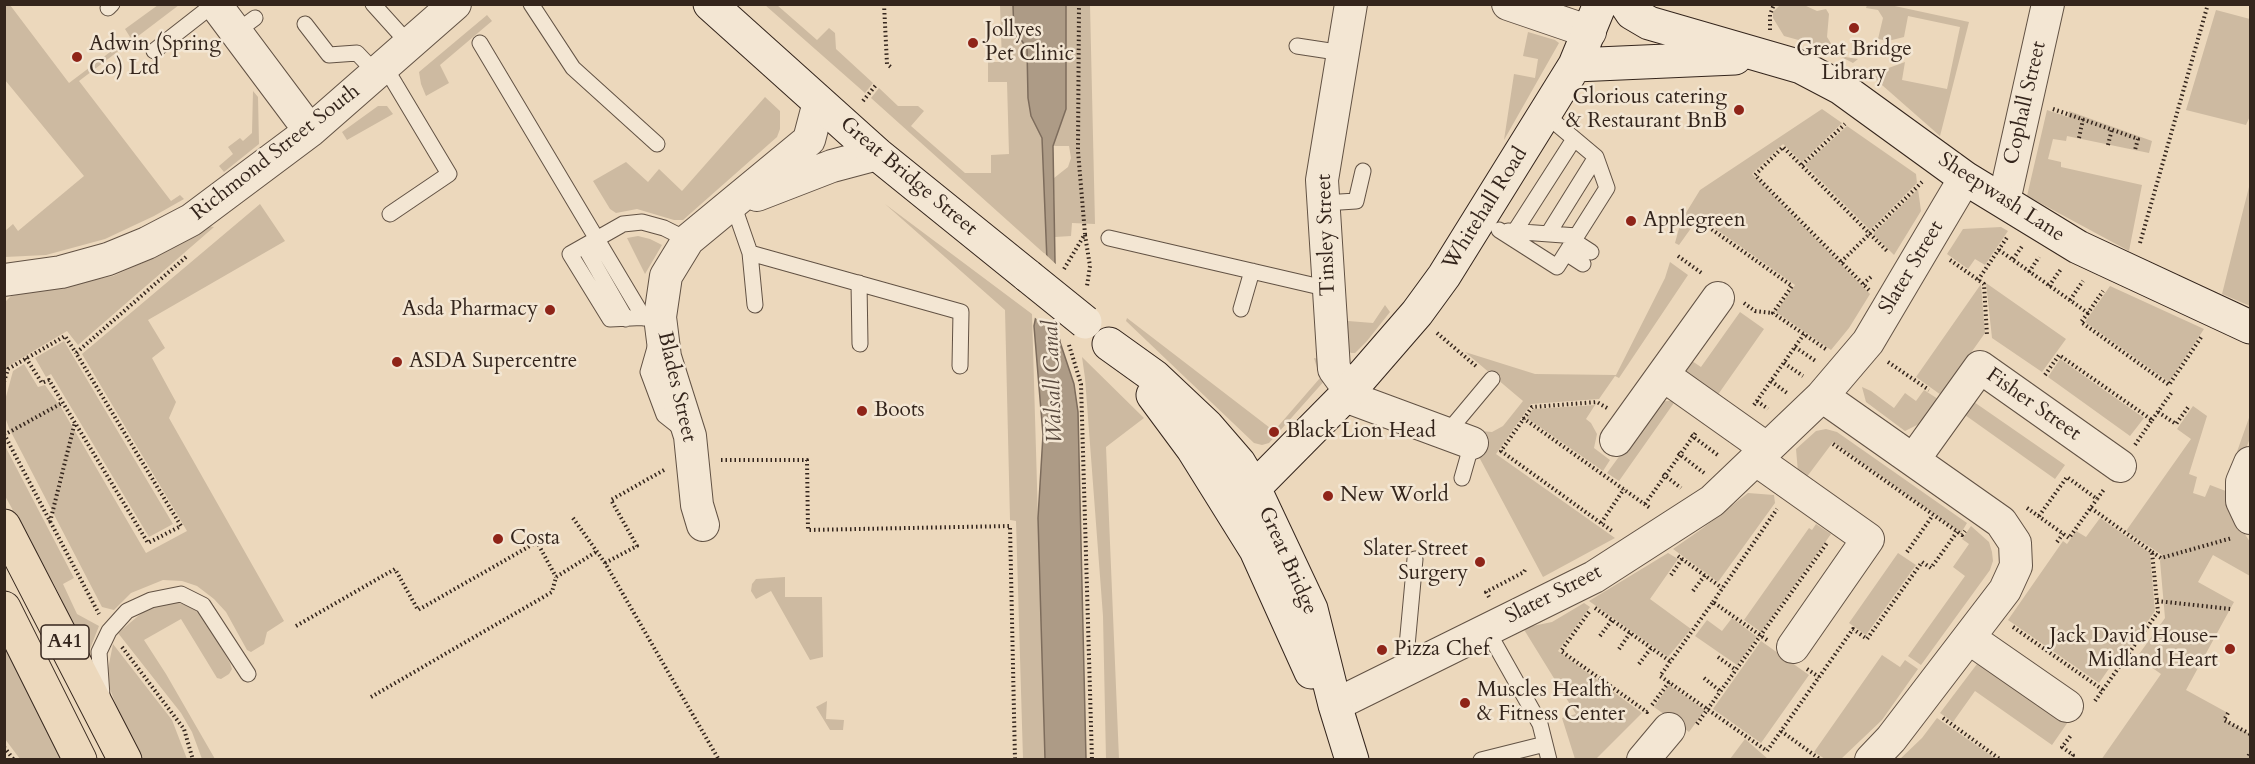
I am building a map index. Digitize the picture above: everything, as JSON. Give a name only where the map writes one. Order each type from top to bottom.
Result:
[{"type":"highway","name":"A41","points":[[4,525],[124,759]]},
{"type":"highway","name":"A41","points":[[4,608],[80,759]]},
{"type":"main road","name":"Great Bridge Street","points":[[710,4],[877,154],[1109,344],[1155,377],[1208,426],[1239,463],[1243,498]]},
{"type":"main road","name":"Sheepwash Lane","points":[[1626,4],[1632,13],[1649,23],[1765,48],[1841,88],[1965,178],[2078,247],[2120,279],[2250,327]]},
{"type":"main road","name":"Whitehall Road","points":[[1243,498],[1347,394],[1487,229],[1546,114],[1575,65],[1595,18]]},
{"type":"main road","name":"Sheepwash Lane","points":[[1575,65],[1765,48]]},
{"type":"main road","name":"Great Bridge","points":[[1243,498],[1256,550],[1315,681],[1335,705]]},
{"type":"main road","name":"Great Bridge","points":[[1243,498],[1311,609],[1335,705],[1352,759]]},
{"type":"street","points":[[215,4],[245,25],[310,131]]},
{"type":"street","name":"Cophall Street","points":[[2004,201],[2048,4]]},
{"type":"street","name":"Richmond Street South","points":[[4,280],[61,272],[108,259],[147,243],[191,220],[310,131],[453,5]]},
{"type":"street","points":[[1522,7],[1595,18]]},
{"type":"street","name":"Tinsley Street","points":[[1344,12],[1343,53],[1322,180],[1334,369],[1347,394]]},
{"type":"street","name":"Blades Street","points":[[703,525],[697,505],[691,448],[655,320],[666,276],[688,240],[809,140],[819,102]]},
{"type":"street","name":"Blades Street","points":[[733,204],[832,166],[877,154]]},
{"type":"street","name":"Slater Street","points":[[1335,705],[1415,665],[1490,617],[1594,577],[1712,501],[1811,384],[1868,342],[1965,178]]},
{"type":"street","points":[[1622,432],[1718,298]]},
{"type":"street","name":"Fisher Street","points":[[1914,459],[1980,367],[2120,466]]},
{"type":"street","points":[[1664,375],[1749,456],[1868,539],[1793,647]]},
{"type":"street","points":[[1811,384],[2001,522],[2015,543],[2016,566],[2005,590],[1891,739],[1871,759]]},
{"type":"street","points":[[1347,394],[1459,438]]},
{"type":"street","points":[[2245,528],[2242,482],[2250,463]]},
{"type":"street","points":[[1969,638],[2067,706]]},
{"type":"street","points":[[1643,759],[1669,729]]},
{"type":"lane","points":[[154,51],[215,4]]},
{"type":"lane","points":[[374,4],[410,45]]},
{"type":"lane","points":[[531,4],[573,68],[657,144]]},
{"type":"lane","points":[[305,24],[329,56],[357,53],[381,70],[449,174],[390,214]]},
{"type":"lane","points":[[480,43],[598,238],[655,320]]},
{"type":"lane","points":[[1297,46],[1343,53]]},
{"type":"lane","points":[[1487,229],[1557,267],[1607,188],[1596,158],[1546,114]]},
{"type":"lane","points":[[1515,231],[1574,139]]},
{"type":"lane","points":[[1548,234],[1596,158]]},
{"type":"lane","points":[[1324,203],[1356,201],[1363,171]]},
{"type":"lane","points":[[733,204],[750,253],[755,305]]},
{"type":"lane","points":[[655,320],[610,320],[570,254],[623,224],[642,222],[664,228],[688,240]]},
{"type":"lane","points":[[1487,229],[1548,234],[1573,243],[1587,258]]},
{"type":"lane","points":[[1109,238],[1329,289]]},
{"type":"lane","points":[[584,246],[626,319]]},
{"type":"lane","points":[[750,253],[961,312],[960,366]]},
{"type":"lane","points":[[1241,309],[1252,271]]},
{"type":"lane","points":[[859,284],[860,344]]},
{"type":"lane","points":[[1462,478],[1459,438],[1492,379]]},
{"type":"lane","points":[[1414,560],[1407,646],[1415,665]]},
{"type":"lane","points":[[103,716],[99,652],[109,631],[127,611],[151,600],[181,594],[203,605],[248,674]]},
{"type":"lane","points":[[1490,617],[1540,724],[1549,759]]},
{"type":"lane","points":[[1481,759],[1545,744]]},
{"type":"path","points":[[884,4],[886,64],[892,68]]},
{"type":"path","points":[[1079,4],[1078,151],[1090,266],[1080,319],[1070,350],[1081,384],[1092,759]]},
{"type":"path","points":[[1765,48],[1774,4]]},
{"type":"path","points":[[2206,330],[2169,385],[2081,322],[2120,279],[2208,4]]},
{"type":"path","points":[[862,101],[876,86]]},
{"type":"path","points":[[2047,107],[2138,138],[2135,150]]},
{"type":"path","points":[[2079,138],[2083,119]]},
{"type":"path","points":[[1802,165],[1849,120]]},
{"type":"path","points":[[2108,145],[2112,129]]},
{"type":"path","points":[[1878,270],[1863,284],[1755,175],[1783,147],[1892,256]]},
{"type":"path","points":[[1841,262],[1928,176]]},
{"type":"path","points":[[1697,219],[1792,286],[1773,313],[1832,354]]},
{"type":"path","points":[[1978,279],[2010,233]]},
{"type":"path","points":[[1064,279],[1064,267],[1085,234]]},
{"type":"path","points":[[1999,250],[2088,313]]},
{"type":"path","points":[[2029,272],[2043,252]]},
{"type":"path","points":[[76,353],[189,254]]},
{"type":"path","points":[[1945,257],[1984,284],[1987,335]]},
{"type":"path","points":[[2049,286],[2065,264]]},
{"type":"path","points":[[2070,300],[2087,275]]},
{"type":"path","points":[[1431,328],[1492,379]]},
{"type":"path","points":[[1752,408],[1804,334]]},
{"type":"path","points":[[4,382],[8,369],[26,358],[65,336],[181,526],[148,543],[49,380],[42,383],[26,358]]},
{"type":"path","points":[[1795,347],[1811,384]]},
{"type":"path","points":[[1884,359],[1930,391]]},
{"type":"path","points":[[1784,363],[1811,384]]},
{"type":"path","points":[[1771,381],[1811,384]]},
{"type":"path","points":[[2152,420],[2172,392]]},
{"type":"path","points":[[1618,536],[1501,451],[1532,407],[1597,402],[1622,432]]},
{"type":"path","points":[[62,403],[4,435],[91,601],[109,631],[165,701],[184,729],[193,759]]},
{"type":"path","points":[[2158,412],[2176,424],[2189,406]]},
{"type":"path","points":[[1523,418],[1654,511]]},
{"type":"path","points":[[50,523],[75,422]]},
{"type":"path","points":[[1645,504],[1699,429]]},
{"type":"path","points":[[1692,436],[1749,456]]},
{"type":"path","points":[[1833,444],[1962,536],[1969,525]]},
{"type":"path","points":[[691,448],[807,460],[808,530],[1010,526],[1016,759]]},
{"type":"path","points":[[1679,454],[1707,475]]},
{"type":"path","points":[[1664,475],[1686,491]]},
{"type":"path","points":[[2039,516],[2062,484]]},
{"type":"path","points":[[1601,523],[1624,489]]},
{"type":"path","points":[[2021,504],[2069,538],[2097,499]]},
{"type":"path","points":[[1660,676],[1779,507]]},
{"type":"path","points":[[2091,508],[2161,558],[2245,528]]},
{"type":"path","points":[[1907,552],[1933,515]]},
{"type":"path","points":[[573,518],[605,563],[719,759]]},
{"type":"path","points":[[1940,557],[1957,532]]},
{"type":"path","points":[[2057,542],[2063,534]]},
{"type":"path","points":[[296,626],[395,569],[418,610],[537,542],[556,577]]},
{"type":"path","points":[[1707,709],[1828,542]]},
{"type":"path","points":[[1671,551],[1722,588]]},
{"type":"path","points":[[371,697],[552,592],[556,577],[596,552]]},
{"type":"path","points":[[2131,651],[2158,612],[2152,552]]},
{"type":"path","points":[[1671,575],[1682,559]]},
{"type":"path","points":[[1490,617],[1486,592],[1524,572],[1526,568]]},
{"type":"path","points":[[1693,591],[1704,575]]},
{"type":"path","points":[[2157,601],[2231,609]]},
{"type":"path","points":[[1713,602],[1760,636]]},
{"type":"path","points":[[1669,682],[1647,712],[1561,651],[1593,606],[1671,662]]},
{"type":"path","points":[[1600,636],[1612,620]]},
{"type":"path","points":[[2011,625],[2103,690]]},
{"type":"path","points":[[1619,649],[1630,633]]},
{"type":"path","points":[[1639,664],[1651,648]]},
{"type":"path","points":[[1718,657],[1736,670]]},
{"type":"path","points":[[1704,678],[1720,691]]},
{"type":"path","points":[[2228,713],[2224,720],[2250,734]]},
{"type":"path","points":[[1939,715],[2001,759]]},
{"type":"path","points":[[1780,731],[1821,759]]},
{"type":"path","points":[[4,747],[14,759]]},
{"type":"path","points":[[2062,747],[2073,755],[2070,759]]},
{"type":"path","points":[[2247,759],[2250,752]]},
{"type":"shaded area","points":[[4,5],[10,5],[69,83],[130,37],[125,29],[158,5],[179,5],[79,81],[171,201],[180,195],[184,199],[105,239],[46,255],[5,257],[5,231],[13,224],[18,231],[84,176],[5,80]]},
{"type":"shaded area","points":[[765,5],[777,5],[817,40],[829,28],[835,33],[836,49],[873,83],[865,93]]},
{"type":"shaded area","points":[[1000,5],[1013,5],[1014,35],[1027,49],[1029,64],[1027,83],[1031,116],[1042,138],[1047,256],[871,98],[879,88],[898,106],[918,106],[924,111],[911,126],[965,173],[991,173],[991,155],[1009,154],[1007,82],[988,82],[988,62],[1002,62]]},
{"type":"shaded area","points":[[1066,5],[1090,5],[1095,224],[1072,223],[1071,236],[1055,237],[1054,178],[1068,167],[1071,158],[1069,146],[1053,146],[1066,109]]},
{"type":"shaded area","points":[[1780,5],[1804,5],[1817,11],[1826,9],[1829,14],[1827,37],[1839,56],[1820,46],[1784,36],[1773,18],[1773,12]]},
{"type":"shaded area","points":[[1867,5],[1890,5],[1969,22],[1940,136],[1874,78],[1883,70],[1905,62],[1902,80],[1947,89],[1960,27],[1908,16],[1904,37],[1888,41],[1878,39],[1883,18],[1878,10],[1866,8]]},
{"type":"shaded area","points":[[2216,10],[2250,19],[2250,116],[2246,125],[2186,110]]},
{"type":"shaded area","points":[[487,15],[492,21],[440,65],[449,83],[426,96],[419,72]]},
{"type":"shaded area","points":[[1528,32],[1559,43],[1504,140],[1514,74],[1535,78],[1538,59],[1523,56]]},
{"type":"shaded area","points":[[1840,56],[1858,59],[1853,63]]},
{"type":"shaded area","points":[[253,91],[258,97],[259,144],[224,172],[219,166],[233,154],[228,147],[240,138],[243,141],[252,133]]},
{"type":"shaded area","points":[[765,97],[780,111],[780,129],[777,137],[683,220],[674,220],[637,209],[616,213],[610,209],[593,181],[626,162],[648,182],[659,169],[682,191]]},
{"type":"shaded area","points":[[378,106],[387,106],[393,114],[347,140],[342,132]]},
{"type":"shaded area","points":[[1822,109],[1842,123],[1802,162],[1783,144],[1752,174],[1870,294],[1849,328],[1831,350],[1776,312],[1795,285],[1699,217],[1679,245],[1675,243],[1681,221],[1700,190]]},
{"type":"shaded area","points":[[2047,110],[2068,117],[2069,111],[2152,141],[2149,153],[2067,136],[2066,141],[2053,139],[2048,159],[2061,162],[2061,167],[2142,185],[2129,251],[2027,196]]},
{"type":"shaded area","points":[[1847,126],[1916,174],[1917,183],[1870,230],[1805,165]]},
{"type":"shaded area","points":[[2250,183],[2250,306],[2222,294]]},
{"type":"shaded area","points":[[1918,189],[1921,211],[1894,255],[1873,234]]},
{"type":"shaded area","points":[[260,204],[285,241],[148,320],[165,348],[152,358],[176,402],[169,418],[284,621],[267,632],[264,644],[251,652],[247,650],[226,612],[214,599],[197,586],[182,581],[163,580],[131,593],[114,610],[102,607],[9,428],[4,404],[13,371],[24,364],[38,387],[45,385],[62,409],[146,553],[187,531],[82,354]]},
{"type":"shaded area","points":[[885,204],[1032,314],[1045,759],[1023,759],[1016,521],[1010,520],[1005,310]]},
{"type":"shaded area","points":[[208,226],[214,227],[78,345],[67,331],[5,368],[5,302],[11,296],[113,276],[160,255]]},
{"type":"shaded area","points":[[2001,227],[2008,231],[1985,265],[1975,259],[1968,269],[1947,254],[1963,229]]},
{"type":"shaded area","points":[[638,236],[662,245],[645,274],[627,238]]},
{"type":"shaded area","points":[[1670,262],[1688,275],[1619,378],[1615,376],[1599,399],[1531,404],[1496,454],[1615,538],[1543,577],[1479,457],[1474,455],[1481,431],[1492,432],[1503,426],[1523,401],[1465,352],[1535,374],[1616,375],[1665,278]]},
{"type":"shaded area","points":[[1986,283],[2066,339],[2042,372],[1992,338]]},
{"type":"shaded area","points":[[1981,284],[1985,333],[1941,395],[1916,377]]},
{"type":"shaded area","points":[[2110,286],[2204,329],[2169,382],[2085,322]]},
{"type":"shaded area","points":[[1385,305],[1390,312],[1367,341],[1355,353],[1347,350],[1348,321],[1373,323]]},
{"type":"shaded area","points":[[1740,312],[1764,329],[1717,396],[1681,370],[1683,355],[1701,367]]},
{"type":"shaded area","points":[[1127,318],[1274,431],[1320,378],[1314,358],[1325,360],[1326,379],[1269,443],[1262,445],[1254,443],[1126,321]]},
{"type":"shaded area","points":[[64,341],[173,524],[149,537],[51,374],[46,377],[35,358]]},
{"type":"shaded area","points":[[1082,357],[1144,418],[1106,447],[1119,759],[1106,759],[1103,616]]},
{"type":"shaded area","points":[[2060,359],[2144,418],[2130,436],[2048,377]]},
{"type":"shaded area","points":[[1862,387],[1894,408],[1905,393],[1916,401],[1924,390],[1938,399],[1921,423],[1905,431],[1866,402]]},
{"type":"shaded area","points":[[1676,400],[1619,481],[1607,473],[1659,402]]},
{"type":"shaded area","points":[[1974,402],[2065,465],[2055,479],[1965,415]]},
{"type":"shaded area","points":[[1595,405],[1586,419],[1597,434],[1594,448],[1610,460],[1603,471],[1527,418],[1533,409]]},
{"type":"shaded area","points":[[2193,406],[2207,416],[2189,474],[2197,477],[2193,493],[2205,497],[2210,485],[2231,493],[2243,531],[2250,542],[2250,576],[2213,555],[2198,582],[2234,602],[2186,690],[2228,713],[2224,720],[2250,734],[2250,759],[2101,760],[2161,674],[2137,657],[2165,618],[2160,561],[2162,555],[2126,531],[2191,439],[2177,429]]},
{"type":"shaded area","points":[[2250,415],[2250,438],[2234,482],[2227,480]]},
{"type":"shaded area","points":[[1826,429],[1837,432],[1967,523],[1961,533],[1833,442],[1806,478],[1798,472],[1796,449],[1816,431]]},
{"type":"shaded area","points":[[4,444],[74,578],[63,584],[77,614],[99,626],[88,654],[54,584],[5,496]]},
{"type":"shaded area","points":[[1748,493],[1774,495],[1775,503],[1718,582],[1673,549]]},
{"type":"shaded area","points":[[2100,518],[2150,553],[2155,611],[2128,649],[2124,647],[2099,683],[2008,620],[2063,541],[2067,544],[2076,531],[2086,537]]},
{"type":"shaded area","points":[[1816,524],[1831,534],[1761,632],[1744,620],[1809,528],[1812,530]]},
{"type":"shaded area","points":[[1971,526],[1989,542],[1993,561],[1990,570],[1921,665],[1908,656],[1965,576],[1953,567],[1969,544],[1962,539]]},
{"type":"shaded area","points":[[1668,553],[1678,559],[1650,599],[1691,629],[1668,657],[1589,601]]},
{"type":"shaded area","points":[[1898,553],[1916,565],[1866,635],[1849,623]]},
{"type":"shaded area","points":[[785,577],[785,597],[822,597],[823,657],[810,660],[771,591],[756,599],[751,591],[756,579]]},
{"type":"shaded area","points":[[161,602],[179,603],[192,607],[202,615],[230,663],[232,669],[229,674],[221,679],[217,678],[181,619],[144,640],[215,759],[202,759],[192,732],[181,713],[118,633],[144,611]]},
{"type":"shaded area","points":[[1584,603],[1590,607],[1558,651],[1642,713],[1595,760],[1575,759],[1562,718],[1576,714],[1523,628],[1552,622]]},
{"type":"shaded area","points":[[1732,618],[1757,637],[1737,665],[1695,636],[1707,620],[1722,631]]},
{"type":"shaded area","points":[[1761,641],[1809,675],[1761,743],[1713,709]]},
{"type":"shaded area","points":[[4,644],[63,759],[20,759],[5,739]]},
{"type":"shaded area","points":[[113,644],[172,720],[187,759],[140,759],[123,724],[110,689],[108,669]]},
{"type":"shaded area","points":[[1882,655],[1900,667],[1905,660],[1918,669],[1882,720],[1841,759],[1825,759],[1814,752]]},
{"type":"shaded area","points":[[1977,664],[1993,668],[2068,722],[2052,745],[1975,691],[1953,722],[1940,713]]},
{"type":"shaded area","points":[[1669,685],[1705,710],[1689,732],[1654,707]]},
{"type":"shaded area","points":[[827,701],[826,719],[844,720],[843,730],[830,730],[816,707]]},
{"type":"shaded area","points":[[1937,718],[1996,759],[1900,759],[1922,738]]},
{"type":"shaded area","points":[[1745,739],[1768,759],[1730,759]]},
{"type":"water","name":"Walsall Canal","points":[[1013,5],[1066,5],[1066,109],[1053,146],[1055,262],[1060,342],[1074,384],[1078,412],[1086,759],[1045,759],[1038,518],[1043,435],[1034,326],[1047,261],[1042,138],[1031,116],[1028,98],[1027,49],[1014,35]]},
{"type":"pier","points":[[1044,253],[1059,267],[1063,341],[1033,316]]},
{"type":"place","name":"Great Bridge Library","points":[[1854,28]]},
{"type":"place","name":"Jollyes Pet Clinic","points":[[973,43]]},
{"type":"place","name":"Adwin (Spring Co) Ltd","points":[[77,57]]},
{"type":"place","name":"Glorious catering & Restaurant BnB","points":[[1739,110]]},
{"type":"place","name":"Applegreen","points":[[1631,221]]},
{"type":"place","name":"Asda Pharmacy","points":[[550,310]]},
{"type":"place","name":"ASDA Supercentre","points":[[397,362]]},
{"type":"place","name":"Boots","points":[[862,411]]},
{"type":"place","name":"Black Lion Head","points":[[1274,432]]},
{"type":"place","name":"New World","points":[[1328,496]]},
{"type":"place","name":"Costa","points":[[498,539]]},
{"type":"place","name":"Slater Street Surgery","points":[[1480,562]]},
{"type":"place","name":"Jack David House- Midland Heart","points":[[2230,649]]},
{"type":"place","name":"Pizza Chef","points":[[1382,650]]},
{"type":"place","name":"Muscles Health & Fitness Center","points":[[1465,703]]}]
